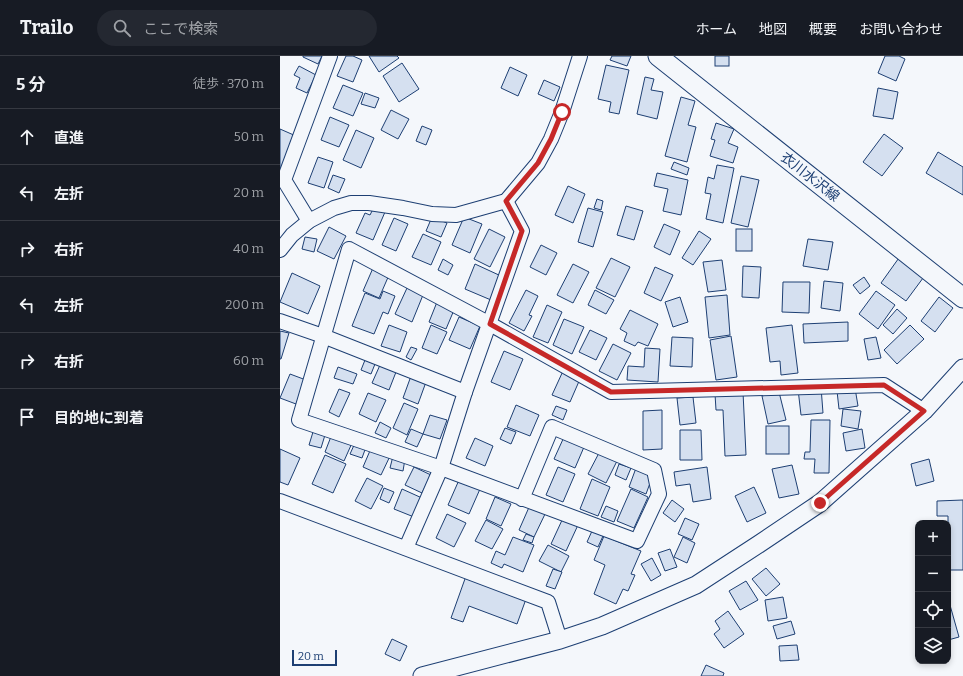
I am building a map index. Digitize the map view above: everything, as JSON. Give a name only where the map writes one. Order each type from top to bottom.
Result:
[{"type":"main road","name":"衣川水沢線","points":[[658,56],[963,298]]},
{"type":"street","points":[[308,221],[284,180],[330,56]]},
{"type":"street","points":[[280,250],[292,235],[308,221],[334,208],[351,203],[369,203],[432,214],[456,215],[506,201],[538,163],[551,139],[562,112],[580,56]]},
{"type":"street","points":[[406,548],[441,468],[465,392],[522,231],[506,201]]},
{"type":"street","points":[[522,499],[552,427],[654,470],[659,494],[637,541],[522,499],[441,468],[299,420],[349,249],[490,324],[611,392],[884,385],[924,411]]},
{"type":"street","points":[[280,321],[323,336],[465,392]]},
{"type":"street","points":[[422,676],[560,640],[602,626],[696,585],[820,503],[924,411],[963,368]]},
{"type":"street","points":[[280,501],[548,602],[560,640]]},
{"type":"building","points":[[303,56],[322,56],[318,64]]},
{"type":"building","points":[[346,56],[353,56],[362,60],[353,82],[337,76]]},
{"type":"building","points":[[369,56],[397,56],[399,58],[379,72]]},
{"type":"building","points":[[612,56],[631,56],[627,66],[610,60]]},
{"type":"building","points":[[715,56],[729,56],[729,66],[715,66]]},
{"type":"building","points":[[885,56],[899,56],[905,59],[896,81],[878,73]]},
{"type":"building","points":[[402,63],[419,89],[399,102],[383,76]]},
{"type":"building","points":[[606,65],[629,70],[619,114],[609,112],[611,102],[598,99]]},
{"type":"building","points":[[299,66],[316,75],[307,93],[296,88],[300,78],[294,75]]},
{"type":"building","points":[[510,67],[527,75],[518,96],[501,88]]},
{"type":"building","points":[[645,77],[654,79],[651,90],[663,92],[657,119],[637,114]]},
{"type":"building","points":[[544,80],[560,87],[554,101],[538,94]]},
{"type":"building","points":[[343,85],[363,93],[353,116],[333,108]]},
{"type":"building","points":[[878,88],[898,92],[893,119],[873,116]]},
{"type":"building","points":[[365,93],[379,98],[375,108],[361,104]]},
{"type":"building","points":[[681,97],[695,101],[688,125],[696,127],[687,162],[665,156]]},
{"type":"building","points":[[391,110],[409,119],[398,139],[381,130]]},
{"type":"building","points":[[330,117],[349,125],[339,147],[321,140]]},
{"type":"building","points":[[716,123],[734,129],[728,143],[738,147],[733,163],[710,156],[715,140],[711,139]]},
{"type":"building","points":[[422,126],[432,130],[426,145],[416,141]]},
{"type":"building","points":[[280,129],[296,136],[281,169],[280,169]]},
{"type":"building","points":[[356,130],[374,138],[361,168],[343,160]]},
{"type":"building","points":[[884,134],[903,148],[882,176],[863,162]]},
{"type":"building","points":[[938,152],[963,167],[963,195],[926,173]]},
{"type":"building","points":[[318,157],[333,162],[324,188],[308,183]]},
{"type":"building","points":[[674,162],[689,168],[687,175],[671,169]]},
{"type":"building","points":[[717,165],[734,168],[723,223],[706,219],[711,194],[705,193],[708,177],[714,179]]},
{"type":"building","points":[[657,173],[688,180],[681,215],[663,211],[668,189],[654,186]]},
{"type":"building","points":[[333,175],[345,179],[339,193],[328,188]]},
{"type":"building","points":[[741,176],[759,180],[748,227],[731,223]]},
{"type":"building","points":[[568,186],[585,194],[573,223],[555,215]]},
{"type":"building","points":[[597,199],[603,201],[601,210],[594,208]]},
{"type":"building","points":[[626,206],[643,211],[634,240],[617,235]]},
{"type":"building","points":[[374,207],[385,212],[373,240],[356,233],[365,213],[370,215]]},
{"type":"building","points":[[588,208],[603,212],[593,247],[578,242]]},
{"type":"building","points":[[432,217],[447,223],[441,237],[426,231]]},
{"type":"building","points":[[464,217],[482,224],[470,253],[452,245]]},
{"type":"building","points":[[394,218],[408,224],[396,251],[382,245]]},
{"type":"building","points":[[664,224],[680,231],[670,255],[654,247]]},
{"type":"building","points":[[329,227],[346,236],[334,259],[317,251]]},
{"type":"building","points":[[489,229],[505,237],[490,267],[474,259]]},
{"type":"building","points":[[736,229],[752,229],[752,251],[736,251]]},
{"type":"building","points":[[699,231],[711,239],[693,265],[682,258]]},
{"type":"building","points":[[423,234],[441,242],[431,265],[412,257]]},
{"type":"building","points":[[305,237],[317,239],[314,252],[302,249]]},
{"type":"building","points":[[808,239],[833,242],[828,270],[803,266]]},
{"type":"building","points":[[541,245],[557,253],[546,275],[530,267]]},
{"type":"building","points":[[901,255],[926,274],[906,301],[881,283]]},
{"type":"building","points":[[611,258],[630,267],[615,297],[596,288]]},
{"type":"building","points":[[443,259],[453,265],[448,275],[438,270]]},
{"type":"building","points":[[722,260],[726,290],[708,292],[703,262]]},
{"type":"building","points":[[475,264],[501,276],[491,300],[465,289]]},
{"type":"building","points":[[573,264],[589,272],[573,303],[557,295]]},
{"type":"building","points":[[743,266],[761,267],[759,298],[742,297]]},
{"type":"building","points":[[655,267],[673,275],[661,301],[644,293]]},
{"type":"building","points":[[373,268],[389,275],[379,298],[363,291]]},
{"type":"building","points":[[292,273],[320,286],[308,314],[280,302]]},
{"type":"building","points":[[864,277],[870,286],[860,294],[853,285]]},
{"type":"building","points":[[824,281],[843,283],[840,311],[821,308]]},
{"type":"building","points":[[783,282],[810,282],[809,313],[782,312]]},
{"type":"building","points":[[407,288],[423,295],[412,322],[395,314]]},
{"type":"building","points":[[526,290],[538,296],[529,315],[532,316],[524,331],[509,323]]},
{"type":"building","points":[[595,290],[614,300],[606,314],[588,305]]},
{"type":"building","points":[[383,291],[395,296],[388,314],[383,312],[374,334],[352,326],[365,293],[380,299]]},
{"type":"building","points":[[876,291],[895,305],[878,329],[859,314]]},
{"type":"building","points":[[727,295],[730,335],[709,338],[705,297]]},
{"type":"building","points":[[680,297],[688,322],[673,327],[665,302]]},
{"type":"building","points":[[939,297],[953,308],[935,332],[921,321]]},
{"type":"building","points":[[437,302],[454,310],[446,329],[429,322]]},
{"type":"building","points":[[547,305],[562,312],[548,343],[533,337]]},
{"type":"building","points":[[897,309],[907,318],[893,334],[883,325]]},
{"type":"building","points":[[630,310],[658,324],[648,346],[638,342],[635,346],[624,341],[627,333],[620,329]]},
{"type":"building","points":[[459,317],[480,326],[470,349],[449,340]]},
{"type":"building","points":[[564,319],[584,327],[572,354],[553,345]]},
{"type":"building","points":[[848,322],[848,341],[804,343],[803,324]]},
{"type":"building","points":[[389,325],[407,332],[400,352],[381,346]]},
{"type":"building","points":[[431,325],[447,332],[437,354],[422,348]]},
{"type":"building","points":[[792,325],[798,373],[781,375],[780,361],[770,362],[766,328]]},
{"type":"building","points":[[910,325],[924,339],[897,364],[884,350]]},
{"type":"building","points":[[590,330],[607,338],[596,360],[579,352]]},
{"type":"building","points":[[280,331],[289,333],[281,359],[280,359]]},
{"type":"building","points":[[731,336],[737,377],[716,380],[710,340]]},
{"type":"building","points":[[672,337],[693,338],[692,367],[670,366]]},
{"type":"building","points":[[876,337],[881,358],[868,360],[864,339]]},
{"type":"building","points":[[613,344],[631,353],[617,380],[599,371]]},
{"type":"building","points":[[411,347],[417,349],[411,360],[406,357]]},
{"type":"building","points":[[645,348],[660,349],[658,382],[627,380],[628,366],[644,367]]},
{"type":"building","points":[[504,351],[523,359],[510,390],[491,382]]},
{"type":"building","points":[[365,360],[375,364],[371,374],[361,370]]},
{"type":"building","points":[[380,365],[396,372],[389,390],[372,383]]},
{"type":"building","points":[[338,367],[357,374],[353,384],[334,378]]},
{"type":"building","points":[[563,371],[580,379],[570,402],[552,395]]},
{"type":"building","points":[[290,374],[306,380],[296,404],[280,398]]},
{"type":"building","points":[[411,376],[426,382],[418,404],[403,398]]},
{"type":"building","points":[[821,387],[823,413],[801,415],[798,389]]},
{"type":"building","points":[[855,388],[858,406],[839,409],[837,391]]},
{"type":"building","points":[[339,389],[350,393],[339,417],[329,412]]},
{"type":"building","points":[[743,392],[746,455],[725,456],[723,410],[716,410],[715,394]]},
{"type":"building","points":[[779,392],[786,420],[768,424],[762,396]]},
{"type":"building","points":[[368,393],[386,400],[376,422],[359,414]]},
{"type":"building","points":[[693,397],[696,423],[680,425],[677,398]]},
{"type":"building","points":[[404,403],[418,409],[407,435],[393,428]]},
{"type":"building","points":[[516,405],[539,415],[530,436],[507,427]]},
{"type":"building","points":[[556,406],[567,410],[563,420],[552,415]]},
{"type":"building","points":[[843,409],[861,411],[858,429],[841,426]]},
{"type":"building","points":[[662,410],[662,449],[643,450],[643,411]]},
{"type":"building","points":[[430,415],[447,420],[440,439],[423,434]]},
{"type":"building","points":[[811,420],[830,420],[829,473],[814,473],[815,459],[804,459],[805,452],[810,452]]},
{"type":"building","points":[[380,422],[391,428],[386,438],[375,433]]},
{"type":"building","points":[[766,426],[789,426],[789,454],[766,454]]},
{"type":"building","points":[[505,428],[516,432],[511,444],[500,439]]},
{"type":"building","points":[[411,429],[423,434],[417,447],[405,442]]},
{"type":"building","points":[[862,429],[865,448],[846,451],[843,433]]},
{"type":"building","points":[[680,430],[701,430],[702,460],[680,460]]},
{"type":"building","points":[[313,432],[325,435],[321,448],[309,445]]},
{"type":"building","points":[[332,434],[352,443],[344,461],[325,452]]},
{"type":"building","points":[[564,437],[584,447],[575,468],[554,459]]},
{"type":"building","points":[[475,438],[493,446],[485,466],[466,458]]},
{"type":"building","points":[[355,443],[366,447],[362,458],[350,454]]},
{"type":"building","points":[[372,446],[391,454],[381,475],[363,467]]},
{"type":"building","points":[[280,449],[300,458],[288,485],[280,482]]},
{"type":"building","points":[[600,451],[618,459],[606,483],[588,474]]},
{"type":"building","points":[[325,455],[346,464],[333,493],[312,484]]},
{"type":"building","points":[[393,456],[405,459],[403,471],[390,468]]},
{"type":"building","points":[[929,459],[934,481],[916,486],[911,464]]},
{"type":"building","points":[[619,464],[631,468],[626,480],[615,475]]},
{"type":"building","points":[[792,465],[799,494],[779,498],[772,469]]},
{"type":"building","points":[[414,467],[431,475],[422,493],[405,485]]},
{"type":"building","points":[[558,467],[575,474],[563,502],[546,495]]},
{"type":"building","points":[[707,467],[711,499],[693,502],[690,484],[676,486],[674,472]]},
{"type":"building","points":[[636,468],[653,475],[646,494],[629,487]]},
{"type":"building","points":[[367,478],[383,486],[371,509],[355,501]]},
{"type":"building","points":[[592,479],[610,487],[598,516],[580,509]]},
{"type":"building","points":[[459,480],[480,489],[469,514],[448,505]]},
{"type":"building","points":[[754,487],[766,513],[747,522],[735,496]]},
{"type":"building","points":[[384,488],[394,492],[389,503],[380,499]]},
{"type":"building","points":[[402,489],[422,498],[414,517],[394,509]]},
{"type":"building","points":[[631,489],[648,497],[634,528],[617,521]]},
{"type":"building","points":[[495,497],[511,504],[501,526],[486,519]]},
{"type":"building","points":[[672,500],[684,509],[675,522],[663,513]]},
{"type":"building","points":[[963,500],[963,570],[951,570],[951,520],[948,520],[948,516],[937,516],[937,501]]},
{"type":"building","points":[[530,505],[546,512],[534,537],[519,530]]},
{"type":"building","points":[[606,506],[618,511],[614,522],[601,517]]},
{"type":"building","points":[[447,514],[466,523],[454,547],[436,538]]},
{"type":"building","points":[[563,518],[578,525],[566,551],[551,544]]},
{"type":"building","points":[[685,518],[699,524],[692,540],[678,534]]},
{"type":"building","points":[[486,520],[503,529],[492,549],[475,541]]},
{"type":"building","points":[[592,531],[603,536],[598,547],[587,542]]},
{"type":"building","points":[[526,534],[534,537],[532,543],[523,540]]},
{"type":"building","points":[[604,536],[641,551],[631,574],[635,575],[628,591],[623,589],[616,604],[594,594],[605,565],[594,560]]},
{"type":"building","points":[[513,537],[534,545],[523,572],[504,564],[502,568],[491,563],[496,551],[505,555]]},
{"type":"building","points":[[683,537],[695,543],[687,563],[674,557]]},
{"type":"building","points":[[548,545],[569,556],[561,572],[539,561]]},
{"type":"building","points":[[670,549],[677,567],[665,571],[658,553]]},
{"type":"building","points":[[652,558],[661,575],[651,581],[641,564]]},
{"type":"building","points":[[766,568],[780,584],[766,596],[752,579]]},
{"type":"building","points":[[553,569],[562,572],[555,589],[546,586]]},
{"type":"building","points":[[466,576],[526,599],[517,624],[469,606],[463,622],[451,618]]},
{"type":"building","points":[[746,581],[758,600],[740,610],[729,591]]},
{"type":"building","points":[[783,597],[787,618],[768,621],[765,600]]},
{"type":"building","points":[[951,609],[959,637],[951,639]]},
{"type":"building","points":[[728,611],[744,634],[724,648],[714,634],[720,629],[715,621]]},
{"type":"building","points":[[791,621],[795,634],[777,639],[773,626]]},
{"type":"building","points":[[392,639],[407,646],[400,661],[385,654]]},
{"type":"building","points":[[797,645],[799,660],[780,661],[779,646]]},
{"type":"building","points":[[706,665],[724,673],[723,676],[701,676]]},
{"type":"route","points":[[562,112],[551,139],[538,163],[506,201],[522,231],[490,324],[611,392],[884,385],[924,411],[820,503]]}]
